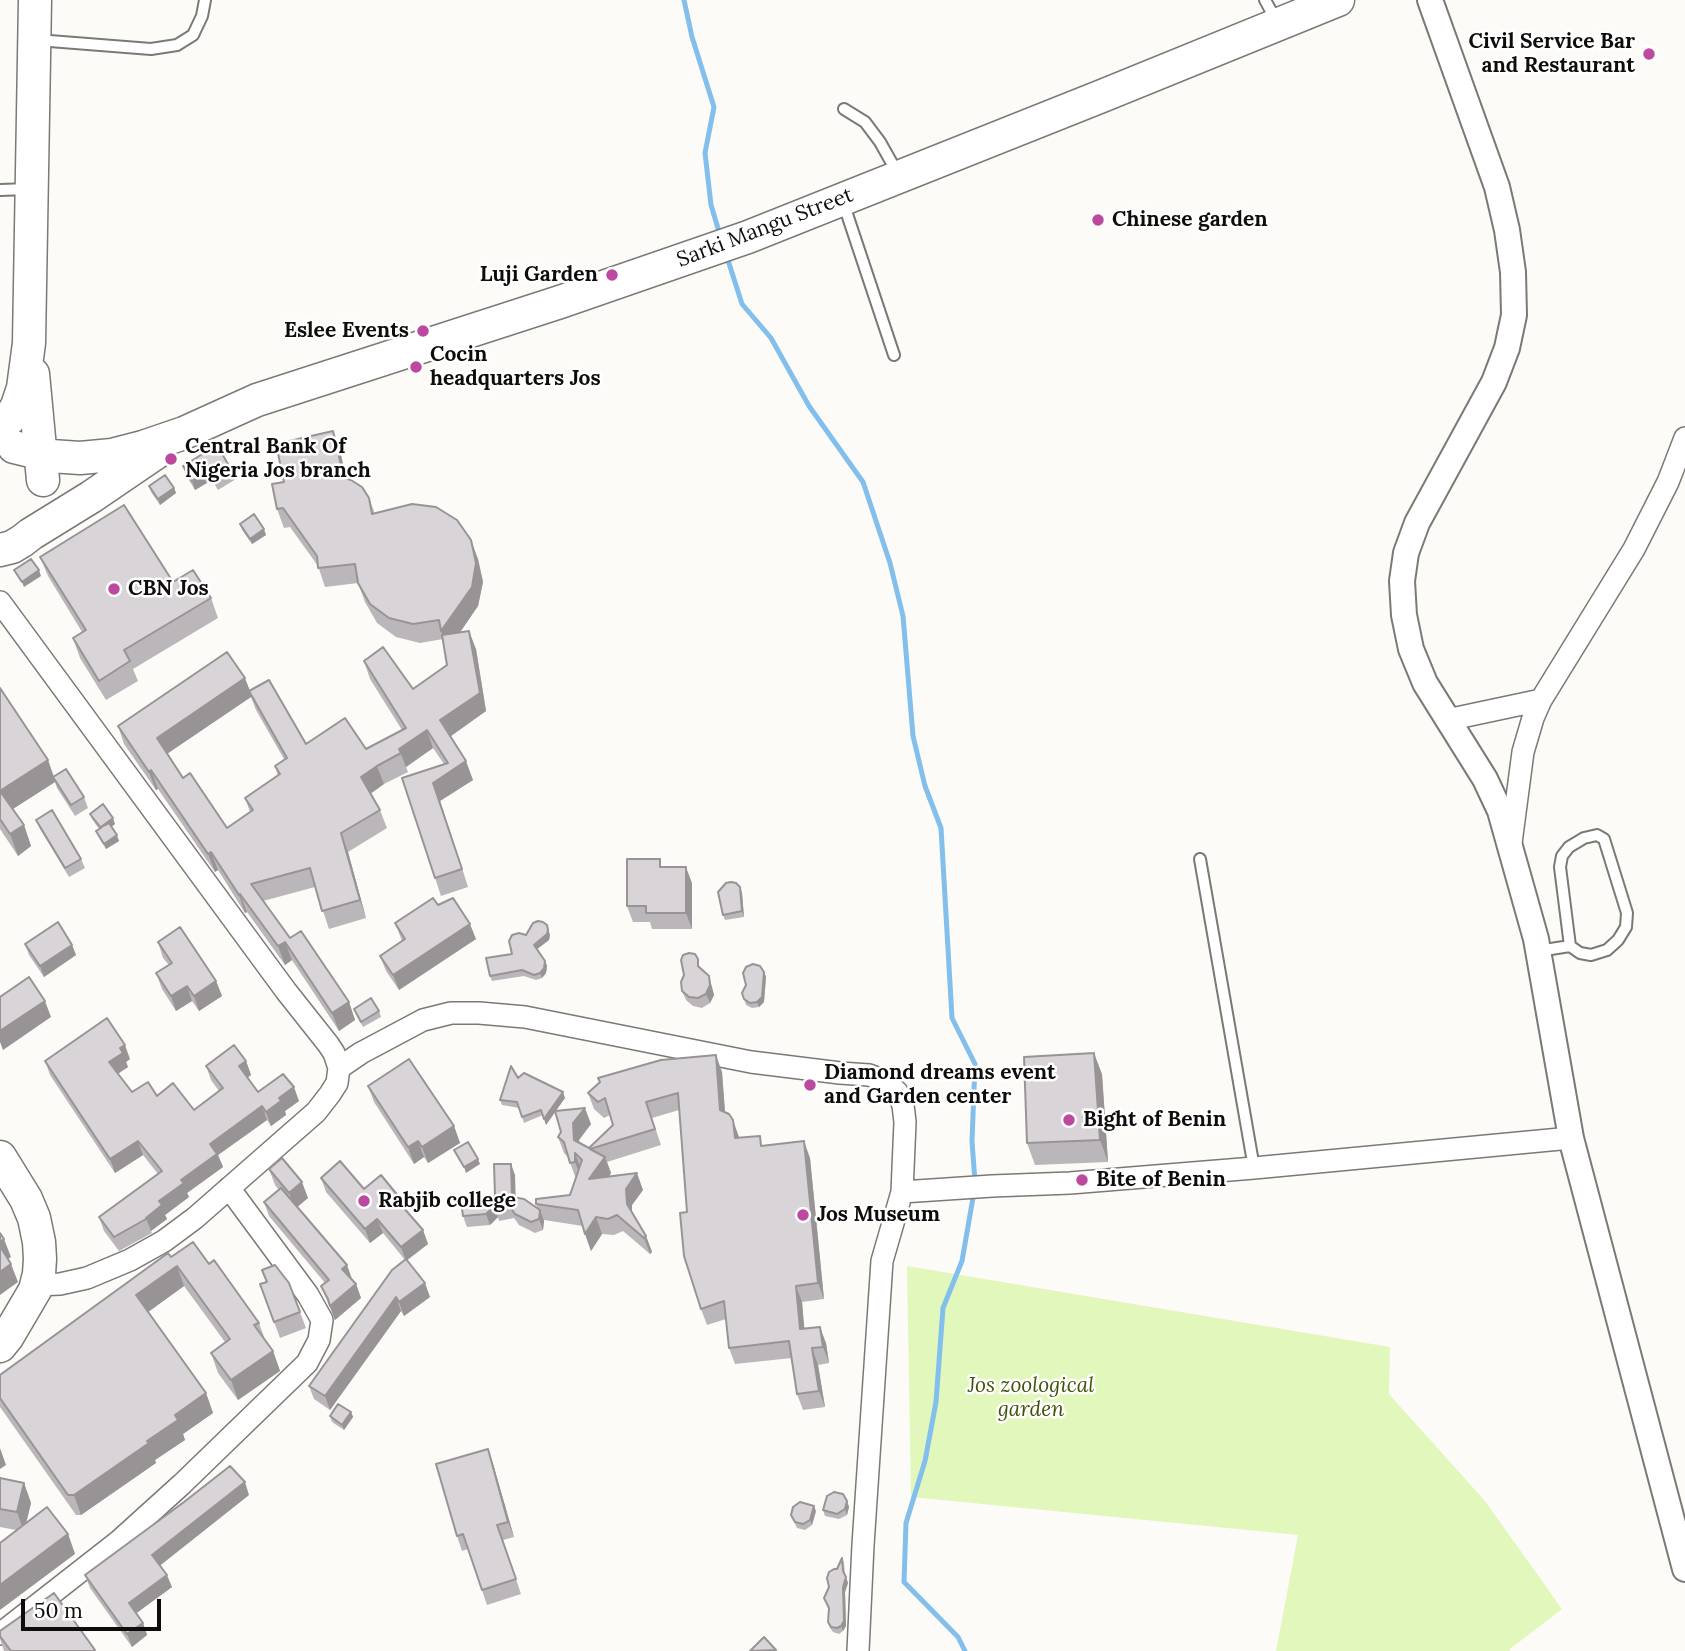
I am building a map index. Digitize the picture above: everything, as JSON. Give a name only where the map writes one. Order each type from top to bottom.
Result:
[{"type":"main road","points":[[19,450],[29,343],[34,0]]},
{"type":"main road","name":"Sarki Mangu Street","points":[[184,433],[257,400],[572,298],[748,237],[899,177],[1271,12],[1338,0]]},
{"type":"main road","points":[[11,547],[41,518],[45,499],[19,450],[10,418],[23,388],[29,343]]},
{"type":"main road","points":[[19,450],[80,458],[112,455],[184,433]]},
{"type":"main road","points":[[11,547],[125,475],[184,433]]},
{"type":"main road","points":[[0,1157],[34,1218],[40,1259],[32,1296],[0,1346]]},
{"type":"main road","points":[[0,1326],[32,1296]]},
{"type":"street","points":[[1430,0],[1497,187],[1513,272],[1514,315],[1507,348],[1494,382],[1417,523],[1406,553],[1402,580],[1404,615],[1411,649],[1425,683],[1490,789],[1500,811],[1538,951],[1572,1138],[1685,1569]]},
{"type":"street","points":[[1511,849],[1523,752],[1533,718],[1541,700],[1634,549],[1668,482],[1685,438]]},
{"type":"street","points":[[0,602],[286,991],[328,1044],[339,1068],[337,1083],[316,1112],[195,1218],[164,1241],[130,1259],[87,1278],[60,1284],[32,1296]]},
{"type":"street","points":[[1447,720],[1541,700]]},
{"type":"street","points":[[339,1068],[361,1053],[424,1020],[451,1013],[479,1013],[525,1017],[751,1062],[869,1075],[885,1081],[897,1092],[903,1105],[905,1122],[902,1192],[881,1261],[859,1651]]},
{"type":"street","points":[[902,1192],[1070,1183],[1572,1138]]},
{"type":"street","points":[[0,1634],[119,1541],[182,1484],[307,1363],[319,1340],[322,1320],[309,1295],[229,1188]]},
{"type":"lane","points":[[34,40],[151,48],[177,45],[193,35],[202,16],[205,0]]},
{"type":"lane","points":[[844,109],[865,122],[880,142],[899,177]]},
{"type":"lane","points":[[0,190],[32,189]]},
{"type":"lane","points":[[842,199],[894,355]]},
{"type":"lane","points":[[1538,951],[1570,946],[1580,953],[1591,955],[1607,950],[1618,940],[1626,927],[1627,913],[1604,839],[1597,835],[1584,838],[1569,847],[1562,856],[1560,867],[1570,946]]},
{"type":"lane","points":[[1200,859],[1254,1168]]},
{"type":"green space","name":"Jos zoological garden","points":[[907,1266],[1390,1347],[1389,1394],[1485,1501],[1562,1609],[1510,1651],[1276,1651],[1298,1535],[911,1497]]},
{"type":"building","points":[[333,431],[344,478],[362,487],[369,498],[372,514],[412,504],[436,507],[457,520],[471,540],[476,563],[472,587],[441,631],[439,620],[413,624],[389,618],[370,604],[358,583],[355,564],[318,568],[317,556],[283,508],[277,509],[272,484],[284,482],[276,444]]},
{"type":"building","points":[[217,445],[232,471],[215,481],[209,471],[192,481],[183,466]]},
{"type":"building","points":[[165,475],[174,488],[158,499],[149,486]]},
{"type":"building","name":"CBN Jos","points":[[124,505],[173,582],[193,570],[211,598],[124,650],[130,661],[99,681],[73,638],[86,630],[40,557]]},
{"type":"building","points":[[254,514],[264,529],[250,539],[240,524]]},
{"type":"building","points":[[31,559],[39,570],[22,582],[14,570]]},
{"type":"building","points":[[469,631],[480,693],[440,720],[466,761],[433,783],[462,869],[435,878],[402,778],[448,763],[427,730],[399,749],[401,753],[361,777],[380,810],[341,833],[360,900],[322,911],[310,868],[251,884],[290,938],[301,931],[349,1002],[332,1013],[285,942],[278,946],[239,895],[211,852],[208,854],[118,726],[227,652],[245,678],[157,738],[183,778],[190,773],[227,828],[253,810],[245,798],[280,774],[275,766],[287,758],[249,691],[269,680],[306,744],[345,718],[366,749],[406,728],[364,661],[383,647],[413,689],[447,665],[442,635]]},
{"type":"building","points":[[0,688],[48,760],[0,791]]},
{"type":"building","points":[[66,769],[84,797],[71,805],[53,777]]},
{"type":"building","points":[[0,791],[24,825],[10,834],[0,819]]},
{"type":"building","points":[[103,804],[113,818],[101,827],[109,823],[117,835],[104,844],[96,831],[101,828],[90,814]]},
{"type":"building","points":[[52,810],[81,859],[65,868],[36,820]]},
{"type":"building","points":[[627,859],[660,859],[660,867],[686,867],[686,913],[646,913],[646,906],[627,906]]},
{"type":"building","points":[[731,882],[740,887],[742,911],[723,915],[718,892],[726,883]]},
{"type":"building","points":[[433,898],[438,905],[453,898],[470,924],[393,975],[380,956],[405,939],[395,923]]},
{"type":"building","points":[[538,921],[547,925],[548,930],[534,945],[545,961],[540,973],[534,975],[522,970],[490,976],[486,958],[512,954],[509,941],[512,935],[526,935],[533,923]]},
{"type":"building","points":[[58,922],[72,945],[40,966],[25,944]]},
{"type":"building","points":[[180,927],[216,981],[194,996],[187,986],[171,996],[156,973],[172,963],[158,942]]},
{"type":"building","points":[[695,954],[698,966],[709,976],[710,985],[706,994],[698,998],[689,997],[682,991],[681,982],[684,975],[681,960],[683,955]]},
{"type":"building","points":[[753,964],[760,966],[764,972],[762,997],[757,1002],[750,1003],[744,999],[742,993],[746,985],[743,973],[746,967]]},
{"type":"building","points":[[29,977],[45,1001],[0,1031],[0,997]]},
{"type":"building","points":[[371,998],[379,1011],[361,1022],[354,1009]]},
{"type":"building","points":[[107,1018],[125,1045],[120,1048],[123,1053],[109,1062],[132,1092],[148,1082],[157,1096],[173,1083],[194,1110],[223,1088],[206,1066],[234,1045],[246,1061],[239,1066],[258,1092],[283,1074],[294,1087],[266,1112],[262,1106],[210,1144],[217,1154],[181,1180],[184,1183],[159,1201],[162,1205],[146,1219],[114,1237],[99,1217],[162,1171],[138,1141],[110,1159],[45,1061]]},
{"type":"building","name":"Bight of Benin","points":[[1094,1053],[1100,1140],[1027,1143],[1024,1057]]},
{"type":"building","points":[[716,1055],[720,1110],[729,1114],[733,1120],[735,1138],[760,1136],[761,1146],[804,1141],[818,1283],[796,1286],[800,1329],[820,1327],[823,1347],[812,1348],[819,1391],[797,1394],[789,1341],[729,1348],[724,1301],[701,1309],[684,1256],[680,1213],[687,1212],[678,1093],[646,1102],[655,1129],[590,1149],[605,1157],[589,1179],[637,1173],[626,1189],[627,1204],[646,1236],[644,1238],[617,1215],[608,1219],[596,1217],[585,1234],[578,1210],[536,1204],[536,1199],[570,1195],[582,1160],[575,1153],[575,1162],[570,1163],[564,1142],[558,1137],[561,1132],[555,1111],[585,1108],[573,1123],[574,1140],[589,1148],[613,1125],[605,1098],[598,1102],[588,1093],[600,1082],[598,1078],[661,1060]]},
{"type":"building","points":[[409,1059],[454,1126],[422,1147],[418,1141],[408,1147],[368,1086]]},
{"type":"building","points":[[511,1066],[518,1078],[524,1073],[563,1092],[544,1119],[541,1110],[522,1117],[517,1102],[500,1100]]},
{"type":"building","points":[[468,1142],[478,1159],[464,1167],[454,1150]]},
{"type":"building","points":[[282,1158],[302,1182],[289,1193],[269,1169]]},
{"type":"building","points":[[340,1161],[364,1189],[381,1175],[399,1197],[396,1199],[423,1230],[401,1247],[377,1219],[365,1229],[321,1178]]},
{"type":"building","points":[[494,1164],[511,1164],[512,1197],[524,1199],[540,1210],[539,1219],[531,1222],[515,1214],[510,1207],[495,1210],[495,1205],[486,1214],[463,1216],[461,1202],[495,1196]]},
{"type":"building","points":[[281,1188],[347,1265],[342,1269],[356,1284],[330,1306],[321,1286],[329,1280],[264,1202]]},
{"type":"building","points":[[193,1242],[209,1264],[214,1260],[259,1323],[254,1325],[273,1351],[231,1380],[211,1353],[230,1339],[177,1266],[136,1295],[206,1393],[175,1415],[178,1420],[147,1441],[149,1443],[74,1495],[68,1495],[0,1398],[0,1375],[168,1253],[171,1257]]},
{"type":"building","points":[[0,1246],[11,1264],[0,1272]]},
{"type":"building","points":[[406,1259],[425,1283],[399,1302],[396,1297],[325,1396],[309,1386],[392,1270]]},
{"type":"building","points":[[275,1265],[289,1283],[300,1312],[274,1322],[260,1284],[267,1282],[262,1270]]},
{"type":"building","points":[[338,1404],[351,1412],[342,1425],[330,1416]]},
{"type":"building","points":[[488,1449],[508,1522],[497,1525],[516,1579],[482,1590],[463,1534],[457,1536],[436,1464]]},
{"type":"building","points":[[230,1466],[245,1482],[152,1555],[167,1575],[129,1603],[143,1623],[127,1634],[85,1575]]},
{"type":"building","points":[[0,1478],[24,1483],[17,1512],[0,1509]]},
{"type":"building","points":[[834,1492],[843,1494],[847,1501],[845,1509],[837,1514],[823,1510],[827,1496]]},
{"type":"building","points":[[800,1502],[814,1506],[810,1520],[803,1524],[795,1522],[791,1515],[793,1507]]},
{"type":"building","points":[[47,1507],[68,1534],[0,1585],[0,1543]]},
{"type":"building","points":[[842,1558],[846,1577],[843,1587],[844,1621],[837,1628],[831,1627],[828,1622],[829,1608],[824,1598],[829,1587],[829,1572],[837,1569]]},
{"type":"building","points":[[54,1593],[95,1650],[11,1651],[0,1636],[0,1631]]},
{"type":"building","points":[[764,1637],[776,1650],[750,1651]]},
{"type":"waterway","points":[[684,0],[692,37],[714,107],[705,153],[711,205],[720,235]]},
{"type":"waterway","points":[[726,254],[742,304],[771,338],[809,406],[863,482],[890,563],[903,616],[913,736],[925,786],[941,828],[952,1018],[975,1064],[972,1141],[975,1182]]},
{"type":"waterway","points":[[965,1651],[958,1637],[904,1582],[906,1523],[925,1461],[936,1402],[943,1308],[962,1261],[974,1192]]},
{"type":"place","name":"Civil Service Bar and Restaurant","points":[[1649,54]]},
{"type":"place","name":"Chinese garden","points":[[1098,220]]},
{"type":"place","name":"Luji Garden","points":[[612,275]]},
{"type":"place","name":"Eslee Events","points":[[423,331]]},
{"type":"place","name":"Cocin headquarters Jos","points":[[416,367]]},
{"type":"place","name":"Central Bank Of Nigeria Jos branch","points":[[171,459]]},
{"type":"place","name":"CBN Jos","points":[[114,589]]},
{"type":"place","name":"Diamond dreams event and Garden center","points":[[810,1085]]},
{"type":"place","name":"Bight of Benin","points":[[1069,1120]]},
{"type":"place","name":"Bite of Benin","points":[[1082,1180]]},
{"type":"place","name":"Rabjib college","points":[[364,1201]]},
{"type":"place","name":"Jos Museum","points":[[803,1215]]}]
